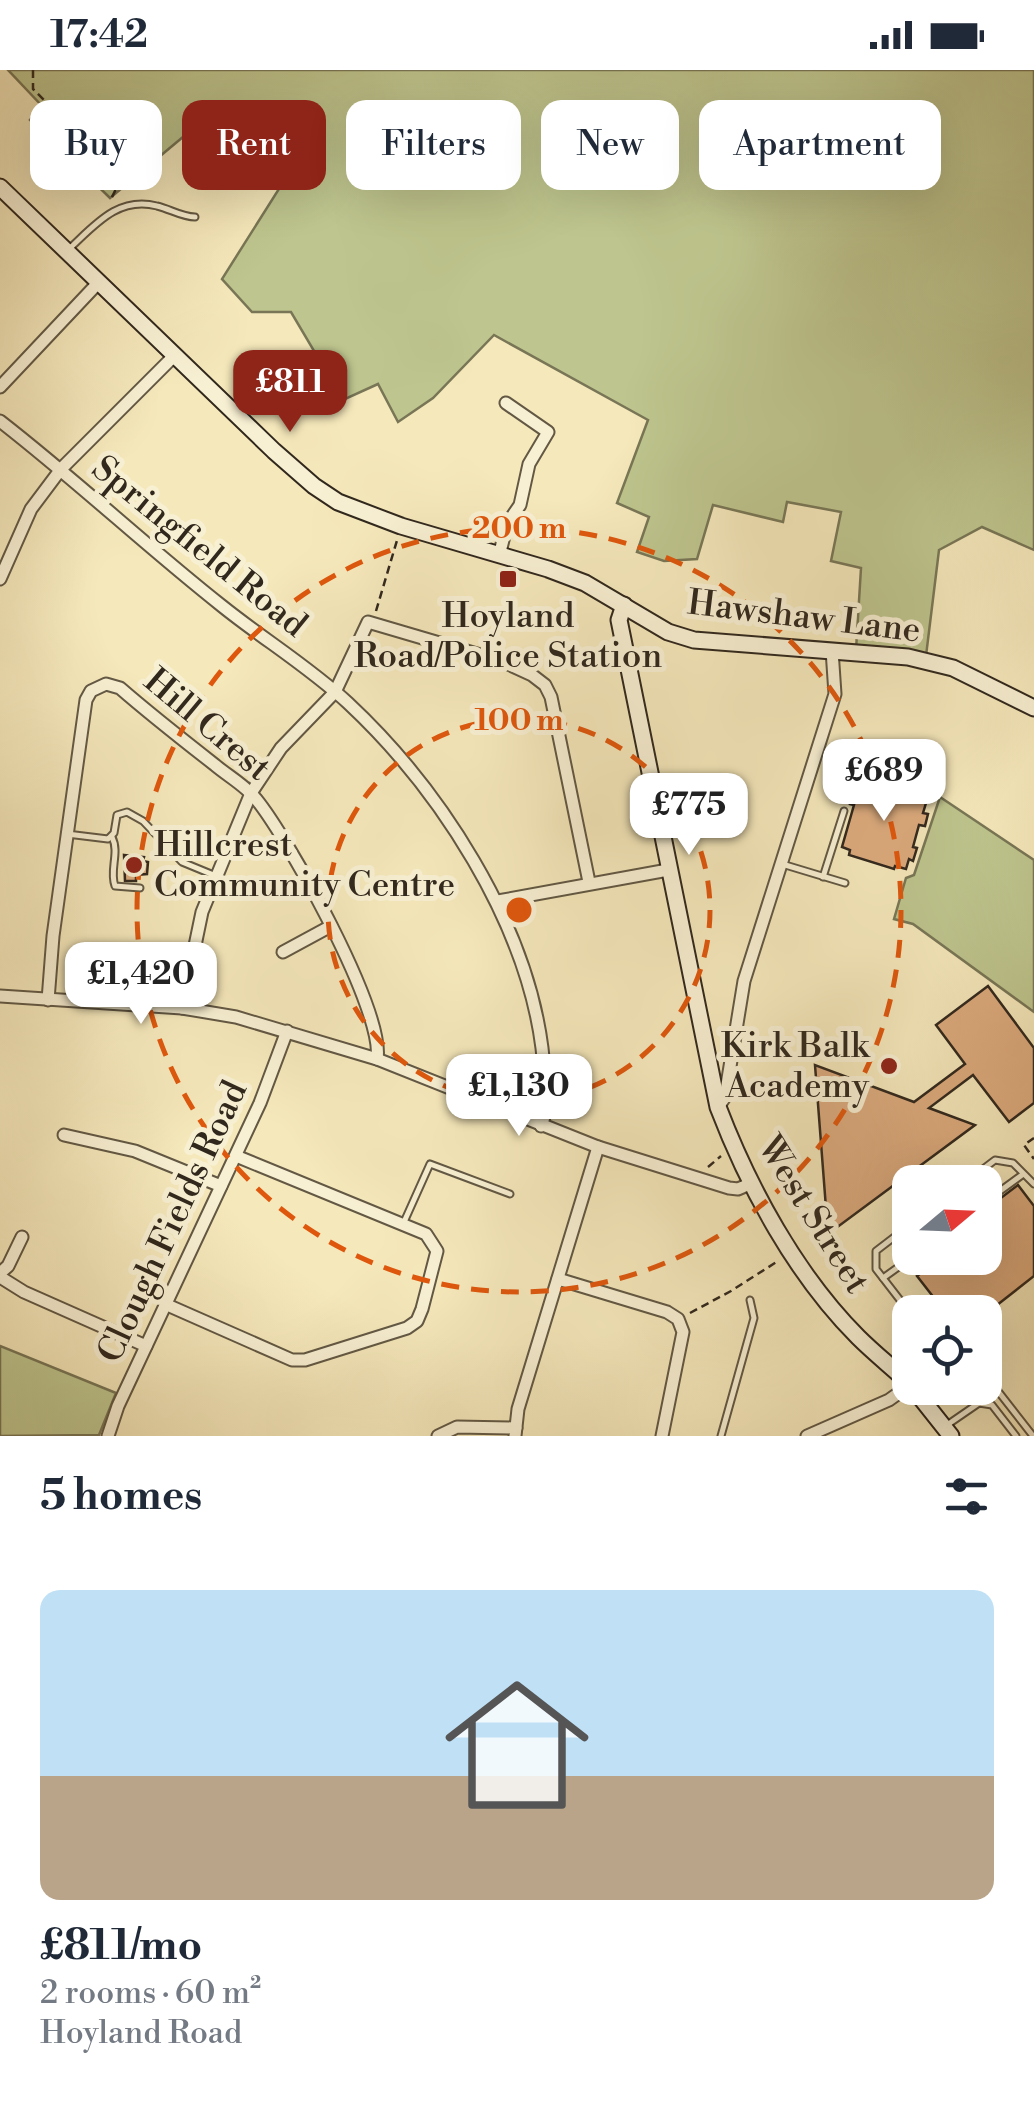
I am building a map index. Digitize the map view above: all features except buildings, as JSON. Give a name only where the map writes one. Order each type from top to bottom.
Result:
[{"type":"main road","name":"Hawshaw Lane","points":[[0,187],[174,356],[314,486],[338,502],[401,526],[585,583],[668,632],[694,640],[908,657],[954,668],[1034,708]]},
{"type":"main road","name":"West Street","points":[[624,605],[619,620],[718,1106],[733,1146],[792,1252],[858,1337],[892,1368]]},
{"type":"main road","name":"West Street","points":[[927,1405],[948,1431]]},
{"type":"street","points":[[3,377],[98,282]]},
{"type":"street","points":[[0,578],[31,509],[62,470],[174,356]]},
{"type":"street","points":[[500,556],[507,524],[520,505],[528,464],[548,432],[506,403]]},
{"type":"street","name":"Springfield Road","points":[[0,421],[219,604],[334,692],[379,734],[418,780],[498,901],[540,1040],[544,1116],[541,1126]]},
{"type":"street","points":[[182,1008],[199,926],[250,794],[281,748],[334,692],[368,622],[504,662],[532,674],[545,685],[551,697],[589,882]]},
{"type":"street","points":[[718,1106],[725,1097],[744,981],[834,694],[832,650]]},
{"type":"street","name":"Hill Crest","points":[[48,1000],[53,936],[86,700],[90,691],[106,684],[120,688],[250,794],[285,844],[366,999],[379,1048],[377,1059]]},
{"type":"street","points":[[498,901],[668,870]]},
{"type":"street","points":[[283,952],[331,926]]},
{"type":"street","points":[[0,996],[182,1008],[287,1031],[377,1059],[598,1148],[738,1189],[752,1183]]},
{"type":"street","name":"Clough Fields Road","points":[[108,1436],[260,1104],[287,1031]]},
{"type":"street","points":[[64,1136],[135,1151],[221,1186]]},
{"type":"street","points":[[438,1436],[457,1427],[516,1432],[518,1409],[598,1148]]},
{"type":"street","points":[[166,1304],[292,1360],[305,1360],[407,1328],[417,1321],[437,1251],[426,1234],[236,1156]]},
{"type":"street","points":[[22,1236],[0,1275],[24,1292],[146,1346]]},
{"type":"street","points":[[558,1279],[667,1312],[678,1319],[683,1332],[662,1436]]},
{"type":"street","points":[[807,1436],[892,1398]]},
{"type":"lane","points":[[66,251],[108,212],[142,203],[195,217]]},
{"type":"lane","points":[[824,877],[844,811]]},
{"type":"lane","points":[[140,888],[115,886],[112,880],[116,844],[112,837],[122,812],[135,814],[182,862],[216,876]]},
{"type":"lane","points":[[67,834],[102,840],[112,837]]},
{"type":"lane","points":[[782,864],[846,883]]},
{"type":"lane","points":[[988,1165],[995,1160],[1013,1163],[1034,1184]]},
{"type":"lane","points":[[403,1224],[430,1164],[510,1194]]},
{"type":"lane","points":[[1002,1190],[1022,1175]]},
{"type":"lane","points":[[892,1239],[876,1251],[876,1268],[896,1295]]},
{"type":"lane","points":[[883,1278],[892,1272]]},
{"type":"lane","points":[[721,1436],[754,1318],[750,1300]]},
{"type":"lane","points":[[1002,1396],[1033,1436]]},
{"type":"lane","points":[[948,1431],[978,1405]]},
{"type":"lane","points":[[992,1405],[1016,1436]]},
{"type":"path","points":[[33,70],[33,89],[118,174],[119,183],[111,193],[108,212]]},
{"type":"path","points":[[372,623],[401,526]]},
{"type":"path","points":[[1034,1138],[1024,1145],[1034,1159]]},
{"type":"path","points":[[695,1177],[733,1146]]},
{"type":"path","points":[[678,1319],[731,1292],[792,1252]]},
{"type":"green space","points":[[8,70],[1034,70],[1034,550],[982,527],[939,550],[926,656],[856,650],[861,568],[831,561],[841,512],[787,502],[783,522],[713,505],[697,559],[664,561],[637,552],[649,517],[617,503],[648,420],[494,335],[433,398],[398,422],[378,384],[343,400],[291,312],[252,312],[222,279],[278,190],[326,190],[326,100],[182,100],[182,138],[162,154],[162,100],[36,100]]},
{"type":"green space","points":[[102,190],[120,190],[110,198]]},
{"type":"green space","points":[[940,797],[1034,860],[1034,1012],[913,924],[894,919],[906,878],[914,875]]},
{"type":"green space","points":[[0,1346],[116,1393],[99,1435],[0,1436]]},
{"type":"place","name":"Hoyland Road/Police Station","points":[[508,579]]},
{"type":"place","name":"Hillcrest Community Centre","points":[[134,865]]},
{"type":"place","name":"Kirk Balk Academy","points":[[889,1066]]}]
